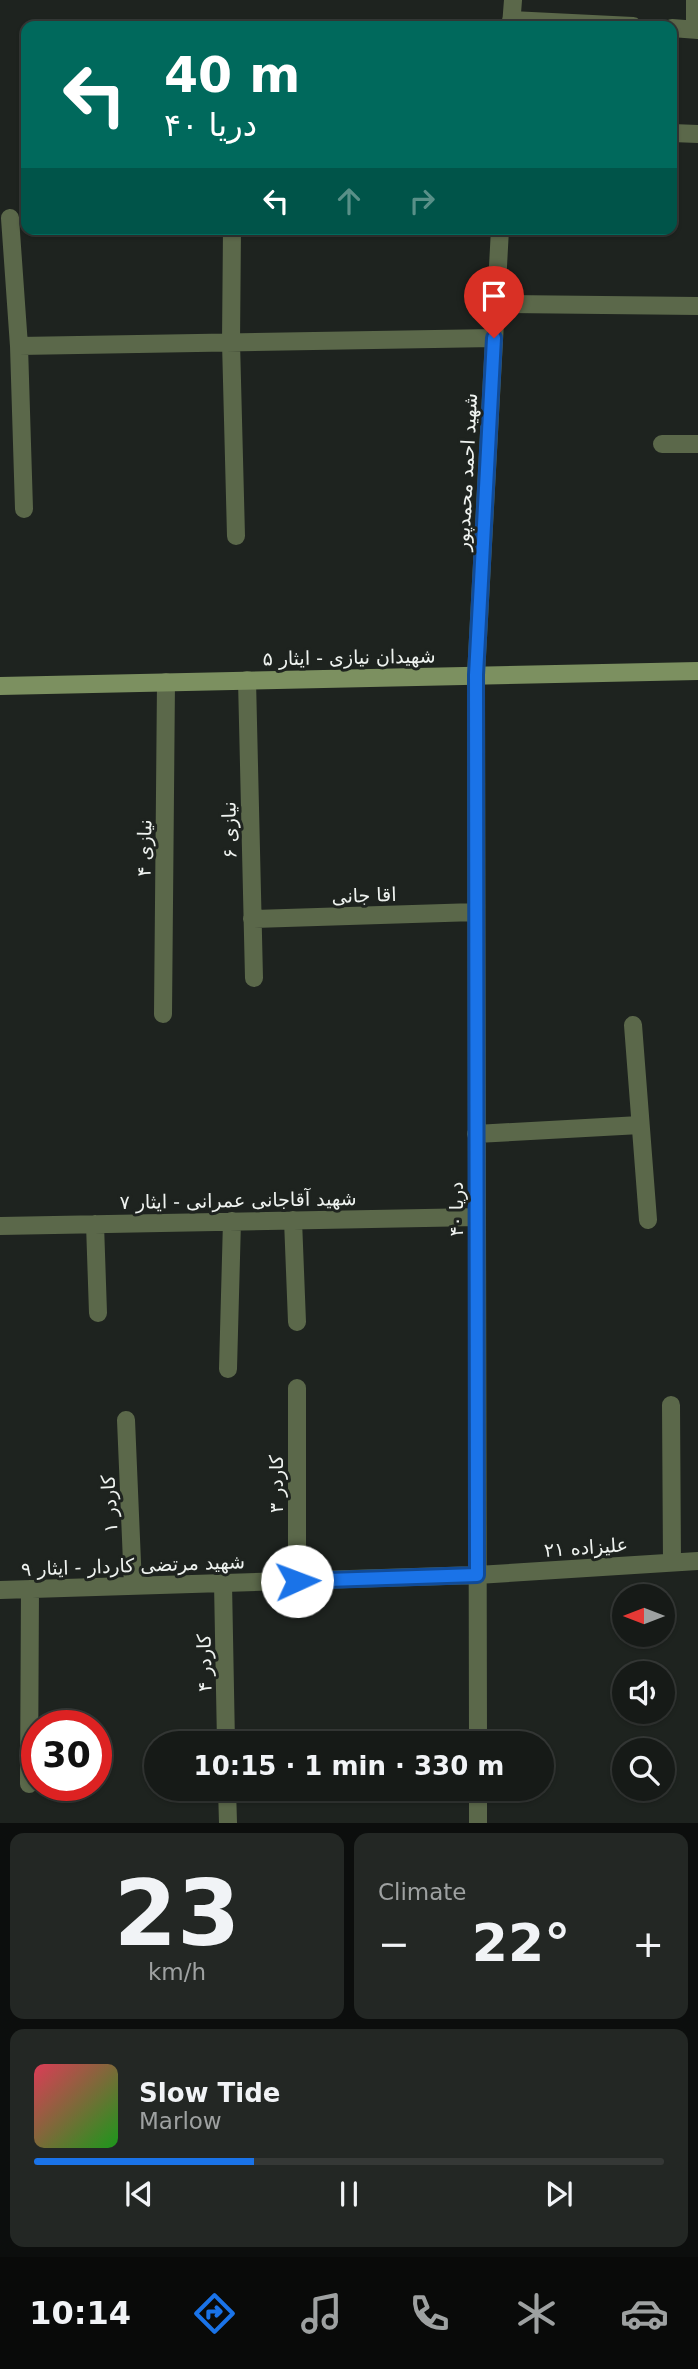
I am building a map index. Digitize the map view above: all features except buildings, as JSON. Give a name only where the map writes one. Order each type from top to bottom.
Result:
[{"type":"street","points":[[511,21],[513,0]]},
{"type":"street","points":[[677,28],[696,29],[695,0]]},
{"type":"street","points":[[677,133],[698,134]]},
{"type":"street","points":[[10,218],[19,346],[24,509]]},
{"type":"street","points":[[232,235],[231,342],[236,536]]},
{"type":"street","name":"شهید احمد محمدپور","points":[[476,675],[500,235]]},
{"type":"street","points":[[496,304],[698,306]]},
{"type":"street","points":[[19,346],[494,338]]},
{"type":"street","points":[[662,443],[698,444]]},
{"type":"street","name":"شهیدان نیازی - ایثار ۵","points":[[0,686],[698,671]]},
{"type":"street","name":"دریا ۴۰","points":[[476,675],[478,1731]]},
{"type":"street","name":"نیازی ۶","points":[[247,680],[254,978]]},
{"type":"street","name":"نیازی ۴","points":[[163,1014],[166,682]]},
{"type":"street","name":"اقا جانی","points":[[252,919],[476,912]]},
{"type":"street","points":[[633,1025],[648,1220]]},
{"type":"street","points":[[476,1134],[640,1125]]},
{"type":"street","name":"شهید آقاجانی عمرانی - ایثار ۷","points":[[0,1226],[477,1217]]},
{"type":"street","points":[[293,1220],[297,1322]]},
{"type":"street","points":[[228,1369],[232,1222]]},
{"type":"street","points":[[95,1224],[98,1312]]},
{"type":"street","name":"کاردر ۳","points":[[297,1388],[297,1581]]},
{"type":"street","points":[[671,1405],[672,1562]]},
{"type":"street","name":"کاردر ۱","points":[[126,1420],[133,1586]]},
{"type":"street","name":"علیزاده ۲۱","points":[[477,1575],[698,1561]]},
{"type":"street","name":"شهید مرتضی کاردار - ایثار ۹","points":[[0,1590],[477,1575]]},
{"type":"street","name":"کاردر ۴","points":[[223,1583],[226,1731]]},
{"type":"street","points":[[29,1710],[30,1589]]},
{"type":"street","points":[[227,1801],[228,1823]]},
{"type":"street","points":[[478,1801],[478,1823]]},
{"type":"route","points":[[297,1581],[477,1575],[476,675],[494,338]]}]
